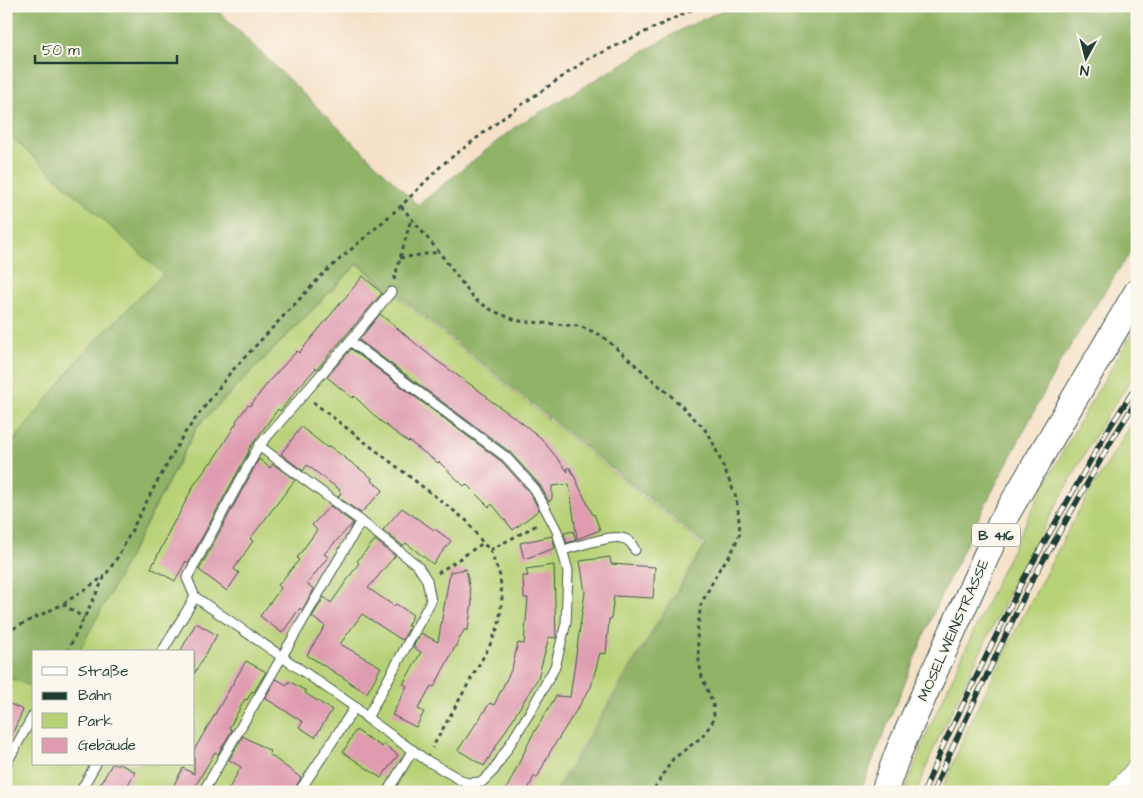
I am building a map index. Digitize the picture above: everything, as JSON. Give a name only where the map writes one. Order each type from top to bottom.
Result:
[{"type":"main road","name":"MOSELWEINSTRASSE","points":[[884,792],[898,753],[1000,525],[1137,292]]},
{"type":"street","points":[[1115,792],[1137,767]]},
{"type":"lane","points":[[350,341],[506,457],[535,490],[557,531],[563,550],[568,572],[566,623],[555,667],[494,770],[482,782],[466,784],[426,760],[367,718],[355,707],[194,597],[187,578],[259,446],[391,292]]},
{"type":"lane","points":[[259,446],[418,564],[427,580],[431,602],[367,718]]},
{"type":"lane","points":[[203,792],[361,521]]},
{"type":"lane","points":[[563,550],[613,537],[631,542],[635,550]]},
{"type":"lane","points":[[163,650],[194,597]]},
{"type":"lane","points":[[299,792],[355,707]]},
{"type":"lane","points":[[6,764],[32,718]]},
{"type":"lane","points":[[387,792],[413,750]]},
{"type":"lane","points":[[80,792],[95,766]]},
{"type":"path","points":[[68,650],[105,576],[119,556],[184,434],[230,373],[324,273],[401,206],[443,164],[511,112],[588,59],[700,6]]},
{"type":"path","points":[[401,206],[474,299],[493,311],[518,321],[579,326],[601,335],[670,395],[703,427],[711,438],[735,494],[740,533],[731,554],[720,568],[701,604],[697,633],[702,677],[713,704],[714,715],[712,722],[702,737],[672,759],[652,792]]},
{"type":"path","points":[[391,292],[412,218]]},
{"type":"path","points":[[400,258],[439,252]]},
{"type":"path","points":[[304,395],[467,521],[490,550],[500,576],[502,598],[498,625],[489,647],[426,760]]},
{"type":"path","points":[[490,550],[550,518]]},
{"type":"path","points":[[427,580],[483,543]]},
{"type":"path","points":[[6,632],[63,604],[105,576]]},
{"type":"path","points":[[63,604],[84,618]]},
{"type":"green space","points":[[6,6],[213,6],[418,205],[515,127],[682,29],[732,6],[1137,6],[1137,244],[1060,362],[984,507],[937,604],[860,792],[556,792],[706,545],[358,263],[197,426],[80,650],[32,650],[32,687],[6,676],[6,478],[10,446],[88,348],[163,274],[6,132]]},
{"type":"green space","points":[[6,132],[164,274],[88,348],[10,446],[6,478]]},
{"type":"green space","points":[[358,264],[704,546],[554,792],[6,792],[6,676],[32,687],[32,766],[195,766],[195,650],[80,650],[198,426]]},
{"type":"green space","points":[[1137,325],[1137,372],[1102,423],[1017,576],[938,739],[916,792],[904,792],[927,733],[1003,568],[1044,486]]},
{"type":"green space","points":[[1137,415],[1137,792],[941,792],[969,725],[1018,626],[1078,512]]},
{"type":"building","points":[[363,276],[382,293],[280,411],[278,409],[248,450],[188,563],[186,561],[175,581],[151,568],[194,485],[212,462],[236,421],[270,380],[297,351],[299,353]]},
{"type":"building","points":[[380,314],[433,358],[541,438],[568,472],[567,468],[570,468],[594,514],[600,530],[577,539],[569,484],[552,486],[552,499],[549,502],[540,485],[510,452],[359,340]]},
{"type":"building","points":[[351,349],[502,462],[530,493],[539,510],[513,530],[492,504],[489,507],[466,484],[464,486],[439,462],[379,420],[354,396],[352,398],[327,377]]},
{"type":"building","points":[[301,427],[372,478],[371,480],[383,490],[361,513],[338,497],[341,493],[340,490],[307,465],[303,471],[281,454]]},
{"type":"building","points":[[259,459],[270,468],[273,464],[295,480],[250,539],[253,541],[234,569],[239,573],[227,591],[199,570]]},
{"type":"building","points":[[330,506],[353,523],[324,554],[328,557],[307,584],[314,589],[302,610],[300,608],[282,633],[260,616],[281,588],[278,585],[299,560],[297,558],[317,530],[312,525]]},
{"type":"building","points":[[402,508],[451,541],[433,564],[406,543],[403,546],[383,530]]},
{"type":"building","points":[[573,531],[576,540],[567,543],[564,533]]},
{"type":"building","points":[[552,536],[555,548],[524,559],[520,543]]},
{"type":"building","points":[[375,540],[395,556],[368,588],[394,606],[396,604],[413,615],[407,626],[410,627],[402,640],[362,614],[340,644],[381,667],[367,693],[307,655],[325,626],[312,617],[324,597],[331,603],[359,563],[357,561]]},
{"type":"building","points":[[610,557],[611,564],[655,567],[653,598],[614,596],[611,619],[609,619],[606,654],[600,653],[591,687],[550,752],[537,778],[534,776],[527,792],[505,792],[532,736],[556,696],[570,697],[585,592],[580,561]]},
{"type":"building","points":[[554,565],[556,638],[549,637],[538,678],[484,766],[458,750],[490,703],[494,705],[512,668],[518,643],[524,644],[528,598],[524,598],[523,576],[528,576],[526,569]]},
{"type":"building","points":[[466,569],[472,602],[468,630],[464,630],[434,687],[431,686],[418,709],[424,712],[416,727],[392,715],[407,686],[403,684],[421,652],[413,647],[421,633],[438,642],[450,572]]},
{"type":"building","points":[[196,623],[217,635],[195,672],[195,650],[181,650]]},
{"type":"building","points":[[246,661],[266,672],[254,692],[252,691],[247,700],[245,699],[229,728],[232,730],[218,754],[215,752],[192,792],[170,792],[183,768],[194,774],[195,748]]},
{"type":"building","points":[[276,679],[287,685],[289,681],[332,710],[315,737],[299,727],[303,722],[265,698]]},
{"type":"building","points":[[6,702],[23,710],[6,748]]},
{"type":"building","points":[[356,730],[382,747],[384,744],[398,755],[381,778],[343,752]]},
{"type":"building","points":[[243,736],[270,751],[269,754],[301,778],[293,792],[227,792],[241,767],[229,760]]},
{"type":"building","points":[[111,766],[124,766],[135,772],[124,792],[96,792]]},
{"type":"railway","points":[[924,792],[941,750],[1023,580],[1106,433],[1137,385]]},
{"type":"railway","points":[[933,792],[1030,584],[1113,438],[1137,400]]}]
